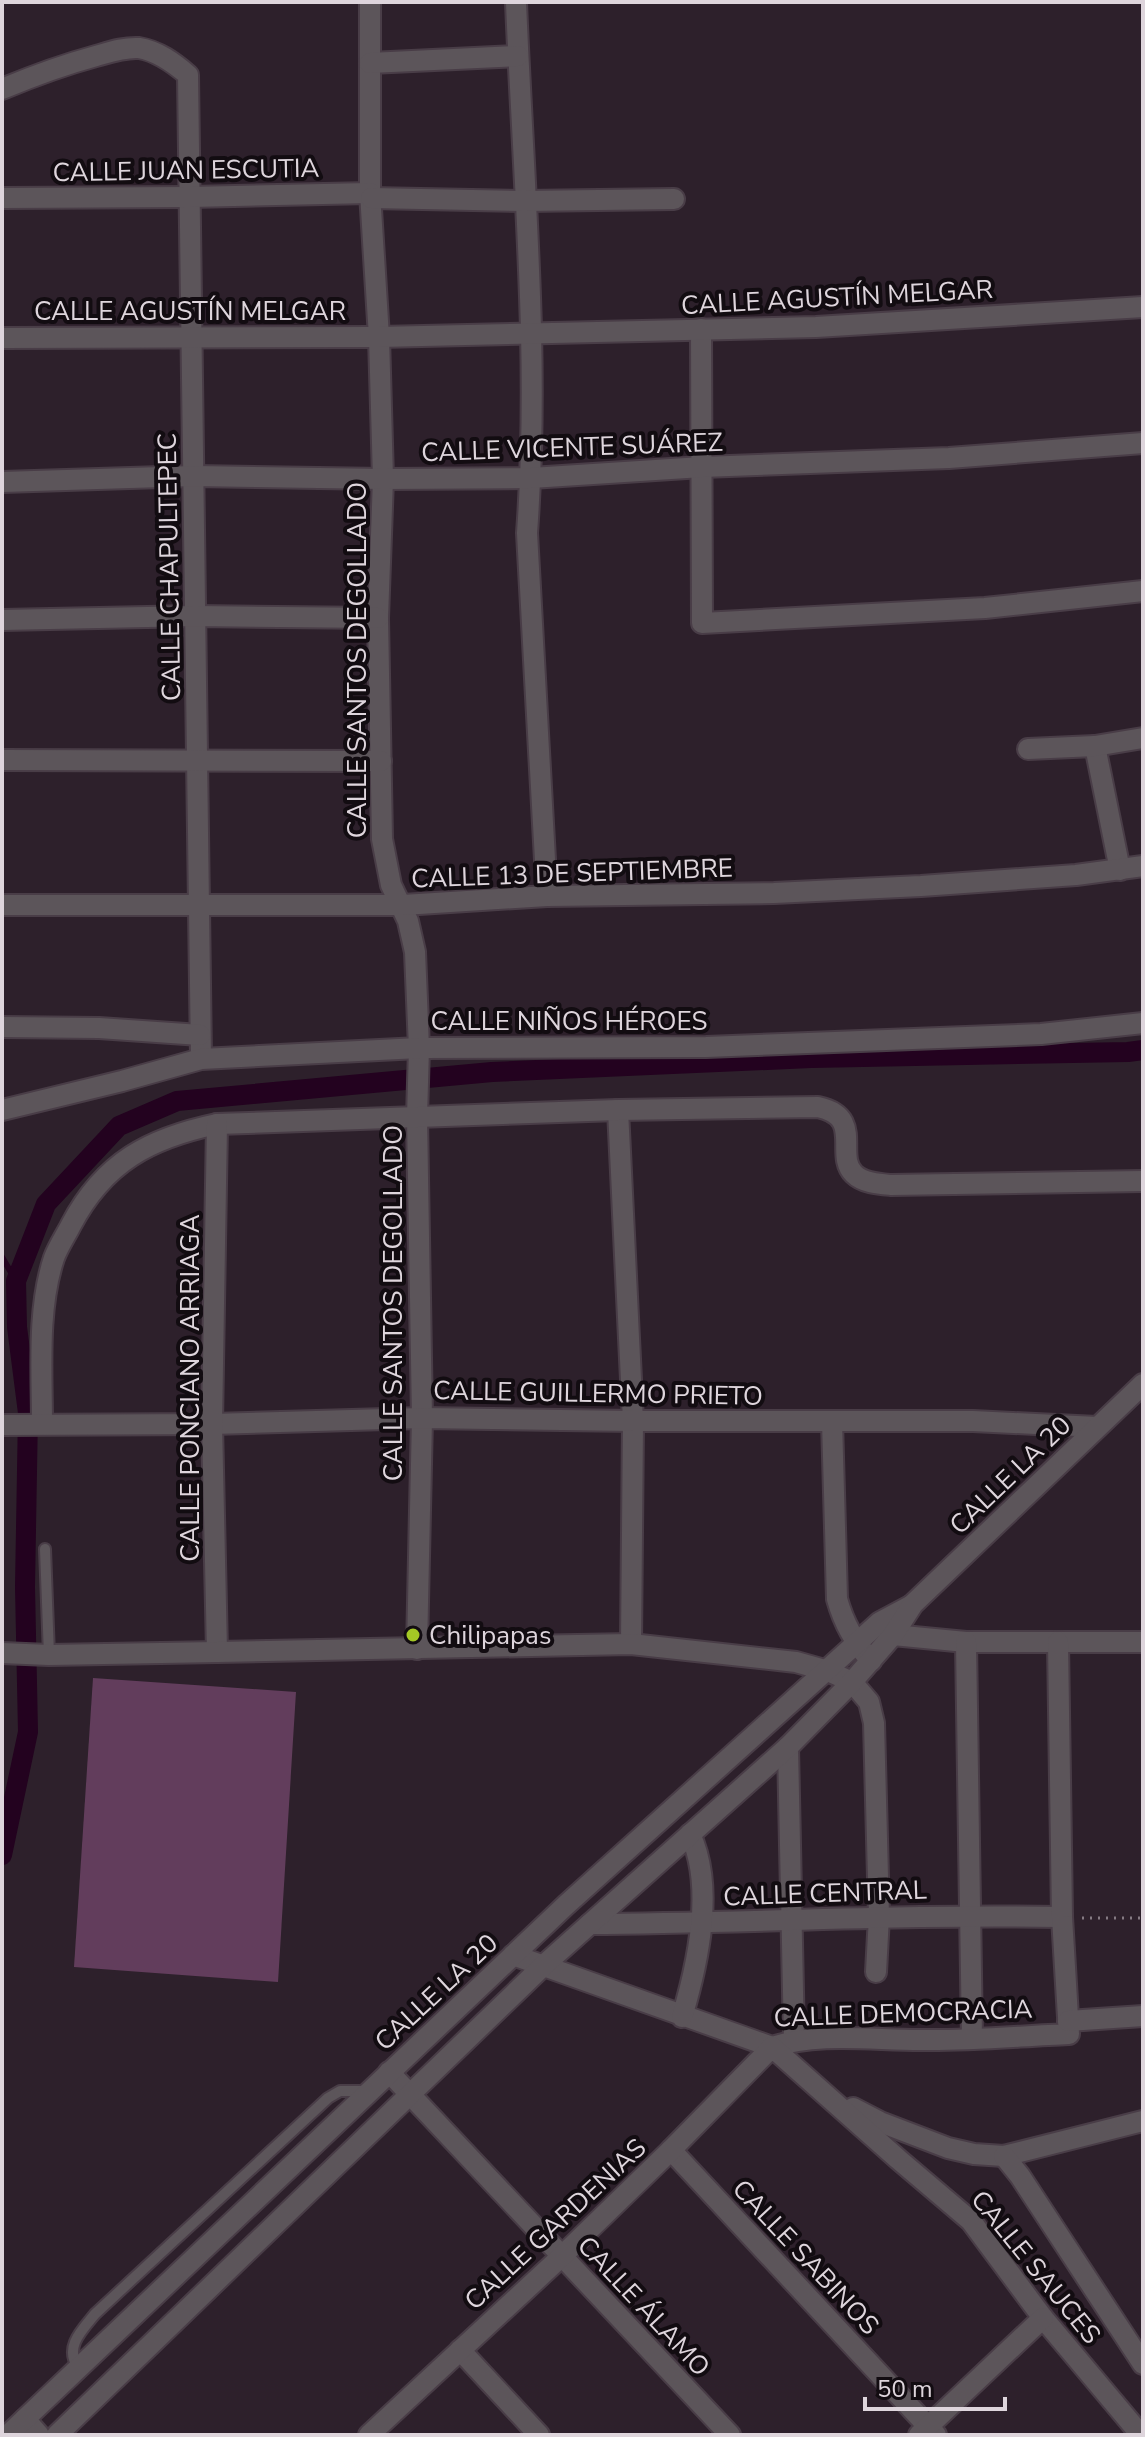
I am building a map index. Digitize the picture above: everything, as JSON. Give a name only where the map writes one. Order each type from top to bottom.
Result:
[{"type":"street","name":"CALLE SANTOS DEGOLLADO","points":[[370,2],[370,195],[379,337],[383,479],[378,618],[382,839],[391,885],[403,905],[415,952],[419,1056],[417,1112],[422,1418],[417,1649]]},
{"type":"street","points":[[516,2],[532,333],[531,478],[527,533],[547,896]]},
{"type":"street","name":"CALLE CHAPULTEPEC","points":[[2,89],[52,68],[120,49],[151,51],[188,75],[201,1059]]},
{"type":"street","points":[[370,63],[518,56]]},
{"type":"street","name":"CALLE JUAN ESCUTIA","points":[[2,198],[370,195],[524,201]]},
{"type":"street","points":[[524,201],[674,199]]},
{"type":"street","name":"CALLE AGUSTÍN MELGAR","points":[[2,338],[379,337],[816,327],[1143,307]]},
{"type":"street","points":[[701,329],[702,623],[985,608],[1143,591]]},
{"type":"street","name":"CALLE VICENTE SUÁREZ","points":[[2,482],[194,476],[531,478],[702,467],[949,458],[1143,443]]},
{"type":"street","points":[[2,620],[195,616],[378,618]]},
{"type":"street","points":[[1028,749],[1095,746],[1143,738]]},
{"type":"street","points":[[1095,746],[1120,870]]},
{"type":"street","points":[[2,760],[381,761]]},
{"type":"street","name":"CALLE 13 DE SEPTIEMBRE","points":[[2,905],[403,905],[547,896],[774,893],[1076,875],[1143,866]]},
{"type":"street","name":"CALLE NIÑOS HÉROES","points":[[2,1110],[201,1059],[706,1047],[1041,1034],[1143,1023]]},
{"type":"street","points":[[2,1027],[99,1028],[200,1035]]},
{"type":"street","points":[[39,1424],[41,1343],[54,1257],[84,1200],[110,1172],[157,1141],[181,1131],[217,1124],[417,1112],[818,1107],[838,1115],[847,1139],[848,1165],[853,1174],[875,1183],[1143,1181]]},
{"type":"street","points":[[618,1110],[633,1421],[631,1644]]},
{"type":"street","name":"CALLE PONCIANO ARRIAGA","points":[[217,1124],[212,1424],[217,1652]]},
{"type":"street","name":"CALLE LA 20","points":[[8,2435],[513,1955],[856,1644],[887,1629],[1143,1384]]},
{"type":"street","name":"CALLE GUILLERMO PRIETO","points":[[2,1425],[212,1424],[422,1418],[973,1421],[1097,1427]]},
{"type":"street","points":[[832,1421],[837,1599],[844,1624],[871,1661]]},
{"type":"street","points":[[887,1629],[966,1642],[1143,1642]]},
{"type":"street","name":"CALLE LA 20","points":[[57,2435],[544,1965],[788,1747],[871,1661],[887,1629]]},
{"type":"street","points":[[966,1642],[972,2039]]},
{"type":"street","points":[[1058,1642],[1062,1917],[1069,2028]]},
{"type":"street","points":[[2,1653],[631,1644],[796,1662],[828,1671],[852,1682],[869,1702],[874,1723],[879,1916],[876,1972]]},
{"type":"street","points":[[788,1747],[794,2040]]},
{"type":"street","points":[[682,2017],[695,1975],[702,1923],[699,1853],[690,1834]]},
{"type":"street","name":"CALLE CENTRAL","points":[[590,1924],[879,1916],[1062,1917]]},
{"type":"street","name":"CALLE DEMOCRACIA","points":[[513,1955],[772,2047],[794,2040],[972,2039],[1143,2016]]},
{"type":"street","name":"CALLE SAUCES","points":[[772,2047],[971,2221],[1043,2318],[1141,2435]]},
{"type":"street","name":"CALLE GARDENIAS","points":[[369,2435],[562,2256],[772,2047]]},
{"type":"street","name":"CALLE ÁLAMO","points":[[389,2072],[730,2435]]},
{"type":"street","points":[[827,2096],[880,2122],[948,2148],[974,2154],[1004,2156],[1143,2121]]},
{"type":"street","name":"CALLE SABINOS","points":[[671,2150],[928,2432]]},
{"type":"street","points":[[1004,2156],[1143,2364]]},
{"type":"street","points":[[928,2432],[1043,2318]]},
{"type":"street","points":[[460,2350],[539,2435]]},
{"type":"street","points":[[25,2419],[39,2435]]},
{"type":"lane","points":[[45,1549],[45,1654]]},
{"type":"path","points":[[1062,1917],[1143,1918]]},
{"type":"shaded area","points":[[93,1678],[296,1692],[278,1982],[74,1967]]},
{"type":"waterway","points":[[2,1855],[28,1732],[25,1587],[28,1413],[17,1327],[16,1281],[46,1204],[119,1126],[177,1101],[492,1072],[811,1058],[1143,1050]]},
{"type":"waterway","points":[[2,1257],[16,1281]]},
{"type":"place","name":"Chilipapas","points":[[413,1635]]}]
